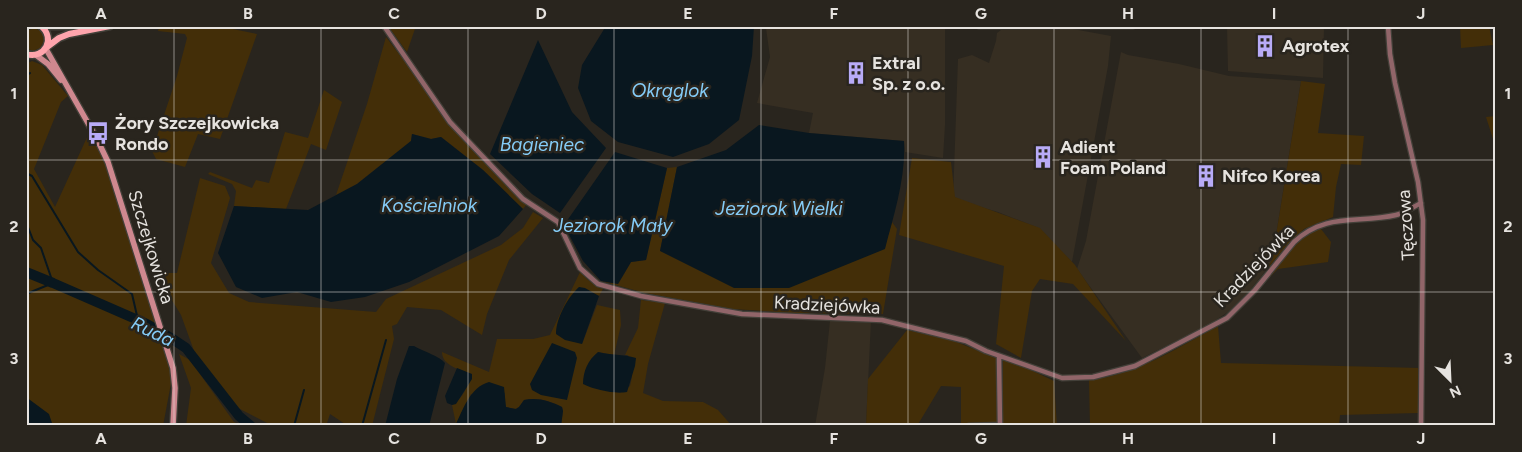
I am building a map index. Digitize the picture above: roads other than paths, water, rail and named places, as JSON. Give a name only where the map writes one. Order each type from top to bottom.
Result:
[{"type":"main road","points":[[42,26],[67,26]]},
{"type":"main road","points":[[42,26],[48,35],[46,48]]},
{"type":"main road","points":[[30,55],[69,34],[110,26]]},
{"type":"main road","name":"Szczejkowicka","points":[[46,48],[108,162],[174,368],[176,388],[173,426]]},
{"type":"main road","name":"Szczejkowicka","points":[[30,55],[48,64],[67,87]]},
{"type":"street","name":"Kradziejówka","points":[[384,26],[450,122],[523,199],[558,222],[580,268],[598,284],[641,296],[742,314],[882,320],[966,341],[1000,356],[1062,378],[1093,377],[1135,366],[1227,318],[1255,290],[1294,242],[1310,230],[1335,221],[1396,215],[1421,203]]},
{"type":"street","points":[[979,26],[1133,26]]},
{"type":"street","name":"Tęczowa","points":[[1388,26],[1395,83],[1418,182],[1423,220],[1421,426]]},
{"type":"street","points":[[970,426],[1000,425],[1000,356]]},
{"type":"water","name":"Okrąglok","points":[[606,26],[754,26],[752,56],[739,120],[709,144],[673,157],[618,142],[591,121],[578,88],[582,65]]},
{"type":"water","name":"Bagieniec","points":[[538,40],[572,112],[606,148],[560,213],[532,194],[490,154]]},
{"type":"water","name":"Jeziorok Wielki","points":[[759,125],[809,133],[904,141],[901,182],[885,249],[789,288],[734,288],[660,251],[677,167],[726,150]]},
{"type":"water","name":"Kościelniok","points":[[412,134],[431,139],[441,137],[483,170],[523,209],[499,236],[409,282],[365,297],[331,302],[297,292],[262,298],[236,287],[218,253],[234,206],[308,210],[357,184],[411,141]]},
{"type":"water","name":"Jeziorok Mały","points":[[615,152],[667,168],[646,260],[631,262],[618,284],[601,281],[583,261],[564,225]]},
{"type":"water","points":[[579,287],[585,288],[599,296],[582,344],[565,340],[556,334],[563,308]]},
{"type":"water","points":[[552,343],[575,352],[577,358],[567,400],[541,395],[532,390],[530,384]]},
{"type":"water","points":[[409,346],[414,346],[431,354],[445,363],[429,426],[385,426],[397,379]]},
{"type":"water","points":[[598,352],[636,358],[627,392],[605,391],[583,384],[587,366]]},
{"type":"water","points":[[457,368],[472,374],[472,379],[456,404],[452,405],[447,403],[445,396]]},
{"type":"water","points":[[489,382],[504,387],[506,407],[516,409],[524,400],[539,399],[562,407],[561,426],[455,426],[472,394],[482,385]]},
{"type":"water","points":[[26,397],[49,414],[53,426],[26,426]]},
{"type":"waterway","points":[[26,76],[30,73]]},
{"type":"waterway","points":[[26,173],[32,176],[78,252],[98,270],[132,294],[138,320]]},
{"type":"waterway","points":[[26,222],[33,240],[41,248],[53,283],[26,294]]},
{"type":"waterway","name":"Ruda","points":[[26,272],[147,324],[186,348],[239,416],[251,426]]},
{"type":"waterway","points":[[362,426],[386,340]]},
{"type":"waterway","points":[[294,426],[304,390]]},
{"type":"place","name":"Agrotex","points":[[1265,46]]},
{"type":"place","name":"Extral Sp. z o.o.","points":[[856,73]]},
{"type":"place","name":"Żory Szczejkowicka Rondo","points":[[98,133]]},
{"type":"place","name":"Adient Foam Poland","points":[[1043,157]]},
{"type":"place","name":"Nifco Korea","points":[[1206,176]]}]
